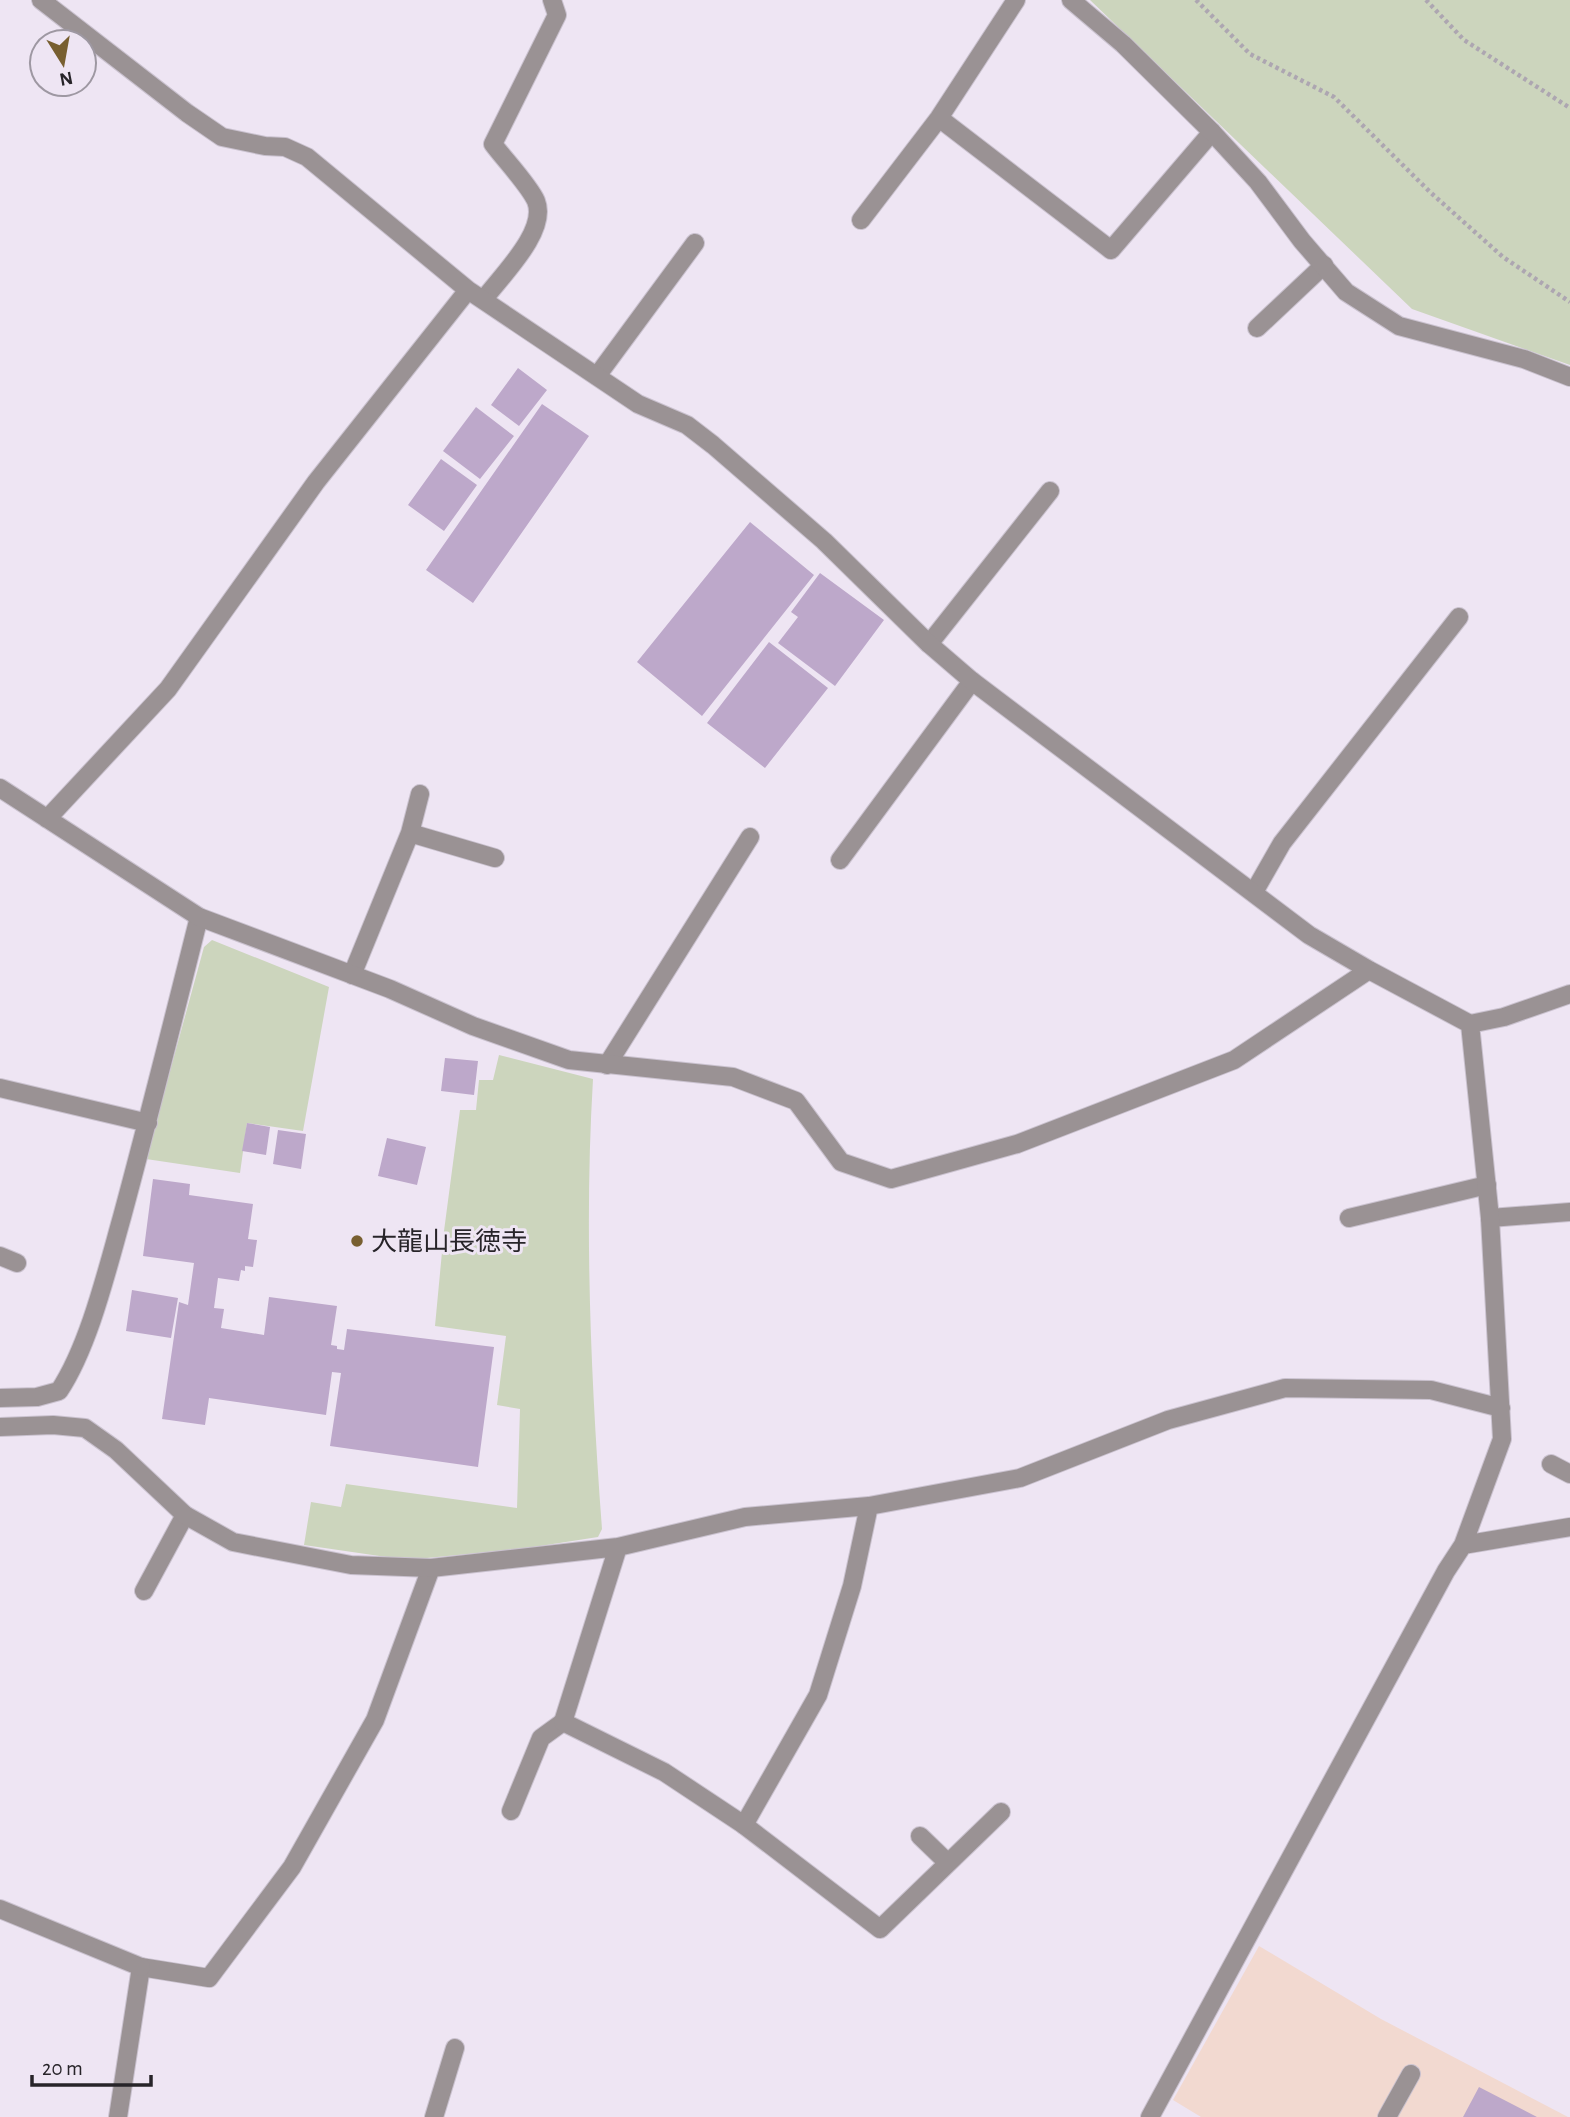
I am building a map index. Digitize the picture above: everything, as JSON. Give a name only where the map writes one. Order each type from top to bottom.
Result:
[{"type":"street","points":[[41,0],[222,137],[265,146],[285,147],[307,157],[468,290],[638,404],[687,425],[824,541],[929,644],[972,681],[1309,934],[1369,971],[1469,1024],[1504,1017],[1570,994]]},
{"type":"street","points":[[484,299],[536,232],[539,215],[536,200],[493,144],[556,15],[552,0]]},
{"type":"street","points":[[861,220],[939,118],[1016,0]]},
{"type":"street","points":[[1070,0],[1123,44],[1212,132],[1258,181],[1346,292],[1399,326],[1524,359],[1570,377]]},
{"type":"street","points":[[939,118],[1111,250],[1212,132]]},
{"type":"street","points":[[597,376],[695,243]]},
{"type":"street","points":[[1256,328],[1324,265]]},
{"type":"street","points":[[47,819],[168,689],[316,482],[468,290]]},
{"type":"street","points":[[929,644],[1050,491]]},
{"type":"street","points":[[1254,892],[1282,843],[1459,617]]},
{"type":"street","points":[[839,860],[972,681]]},
{"type":"street","points":[[0,788],[200,917],[352,975],[473,1026],[569,1060],[733,1077],[796,1101],[841,1162],[891,1179],[1017,1143],[1234,1060],[1369,971]]},
{"type":"street","points":[[352,975],[410,833],[420,794]]},
{"type":"street","points":[[410,833],[495,858]]},
{"type":"street","points":[[607,1065],[750,837]]},
{"type":"street","points":[[0,1398],[37,1397],[58,1391],[72,1371],[106,1274],[148,1123],[200,917]]},
{"type":"street","points":[[1150,2117],[1462,1545],[1502,1439],[1490,1218],[1469,1024]]},
{"type":"street","points":[[1,1092],[148,1123]]},
{"type":"street","points":[[1349,1218],[1487,1185]]},
{"type":"street","points":[[1490,1218],[1570,1212]]},
{"type":"street","points":[[0,1427],[53,1425],[85,1428],[116,1450],[186,1516],[233,1542],[351,1565],[431,1568],[618,1547],[745,1517],[869,1506],[1020,1478],[1168,1420],[1285,1388],[1431,1390],[1501,1408]]},
{"type":"street","points":[[1551,1464],[1570,1474]]},
{"type":"street","points":[[744,1825],[818,1695],[852,1586],[869,1506]]},
{"type":"street","points":[[144,1591],[186,1516]]},
{"type":"street","points":[[1462,1545],[1570,1527]]},
{"type":"street","points":[[511,1811],[541,1738],[563,1722],[618,1547]]},
{"type":"street","points":[[0,1909],[141,1968],[209,1978],[292,1867],[375,1720],[431,1568]]},
{"type":"street","points":[[563,1722],[664,1772],[744,1825],[880,1929],[1001,1812]]},
{"type":"street","points":[[920,1836],[947,1863]]},
{"type":"street","points":[[118,2117],[141,1968]]},
{"type":"street","points":[[434,2117],[455,2048]]},
{"type":"street","points":[[1387,2117],[1410,2074]]},
{"type":"path","points":[[1196,0],[1250,54],[1334,97],[1430,192],[1503,257],[1570,302]]},
{"type":"path","points":[[1426,0],[1464,40],[1570,108]]},
{"type":"shaded area","points":[[1259,1946],[1381,2019],[1568,2117],[1201,2117],[1173,2100]]},
{"type":"green space","points":[[1090,0],[1570,0],[1570,365],[1412,309]]},
{"type":"green space","points":[[212,940],[329,987],[303,1131],[247,1123],[240,1173],[146,1159],[204,947]]},
{"type":"green space","points":[[499,1055],[593,1079],[589,1192],[590,1304],[602,1529],[598,1537],[527,1548],[407,1560],[304,1545],[311,1502],[341,1507],[346,1484],[517,1508],[520,1409],[497,1405],[506,1336],[435,1326],[460,1110],[476,1110],[479,1080],[493,1080]]},
{"type":"building","points":[[518,368],[547,390],[519,426],[491,405]]},
{"type":"building","points":[[542,404],[589,436],[473,603],[426,570]]},
{"type":"building","points":[[476,407],[514,436],[480,479],[443,451]]},
{"type":"building","points":[[441,459],[477,485],[444,531],[408,505]]},
{"type":"building","points":[[750,522],[814,575],[702,716],[637,662]]},
{"type":"building","points":[[820,573],[884,620],[835,686],[778,643],[798,617],[791,612]]},
{"type":"building","points":[[769,642],[828,688],[765,768],[707,723]]},
{"type":"building","points":[[445,1058],[478,1061],[474,1095],[441,1091]]},
{"type":"building","points":[[247,1123],[270,1127],[266,1155],[242,1151]]},
{"type":"building","points":[[278,1130],[306,1134],[301,1169],[273,1164]]},
{"type":"building","points":[[387,1138],[426,1147],[417,1185],[378,1176]]},
{"type":"building","points":[[153,1179],[190,1184],[189,1195],[253,1204],[248,1239],[257,1240],[253,1267],[245,1266],[245,1271],[241,1270],[239,1281],[218,1278],[214,1308],[224,1309],[221,1328],[264,1335],[269,1297],[337,1306],[331,1345],[337,1346],[337,1349],[344,1350],[347,1329],[494,1347],[478,1467],[330,1446],[341,1373],[332,1372],[326,1415],[209,1398],[205,1425],[162,1419],[179,1302],[188,1305],[194,1263],[143,1256]]},
{"type":"building","points":[[132,1290],[178,1298],[171,1338],[126,1331]]},
{"type":"building","points":[[1479,2087],[1537,2117],[1463,2117]]},
{"type":"place","name":"大龍山長徳寺","points":[[357,1241]]}]
